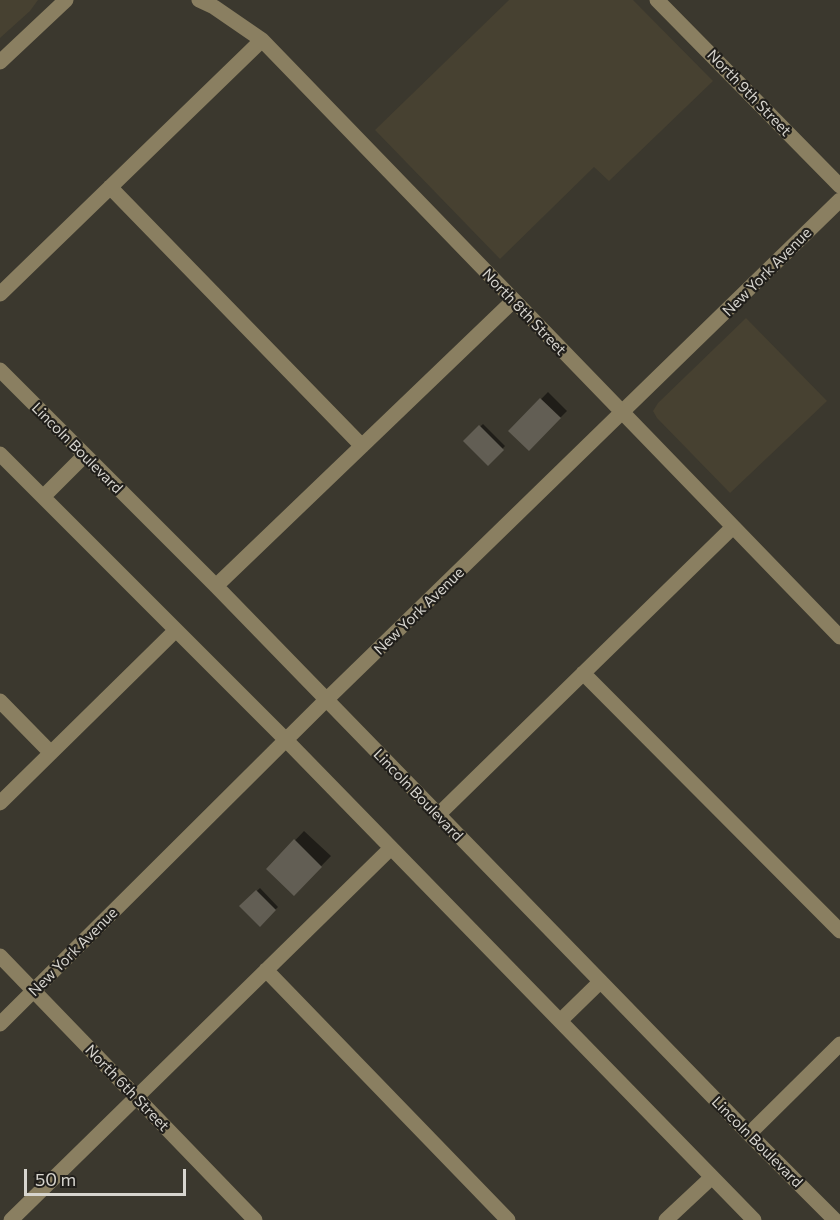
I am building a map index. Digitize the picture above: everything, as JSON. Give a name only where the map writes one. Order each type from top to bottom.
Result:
[{"type":"street","name":"North 8th Street","points":[[199,0],[214,7],[262,40],[840,637]]},
{"type":"street","name":"North 9th Street","points":[[657,0],[840,186]]},
{"type":"street","points":[[0,62],[61,1]]},
{"type":"street","points":[[0,294],[262,40]]},
{"type":"street","points":[[110,187],[362,446]]},
{"type":"street","name":"New York Avenue","points":[[0,1024],[326,700],[840,200]]},
{"type":"street","points":[[216,586],[513,301]]},
{"type":"street","name":"Lincoln Boulevard","points":[[0,370],[216,586],[600,982],[835,1220]]},
{"type":"street","points":[[0,454],[286,740],[754,1220]]},
{"type":"street","points":[[43,497],[85,455]]},
{"type":"street","points":[[438,815],[733,527]]},
{"type":"street","points":[[0,803],[176,630]]},
{"type":"street","points":[[583,673],[840,931]]},
{"type":"street","points":[[0,701],[51,753]]},
{"type":"street","points":[[11,1220],[391,848]]},
{"type":"street","name":"North 6th Street","points":[[0,956],[255,1220]]},
{"type":"street","points":[[266,970],[508,1220]]},
{"type":"street","points":[[560,1021],[600,982]]},
{"type":"street","points":[[749,1134],[840,1044]]},
{"type":"street","points":[[666,1220],[712,1177]]},
{"type":"shaded area","points":[[0,0],[38,0],[30,11],[0,38]]},
{"type":"shaded area","points":[[509,0],[633,0],[713,81],[609,181],[594,167],[500,259],[375,130]]},
{"type":"shaded area","points":[[746,318],[827,401],[730,493],[657,418],[653,411],[658,403]]},
{"type":"building","points":[[540,398],[561,418],[529,451],[508,431]]},
{"type":"building","points":[[479,425],[504,450],[488,466],[463,441]]},
{"type":"building","points":[[294,839],[322,867],[294,896],[266,869]]},
{"type":"building","points":[[256,890],[276,910],[260,927],[239,906]]}]
